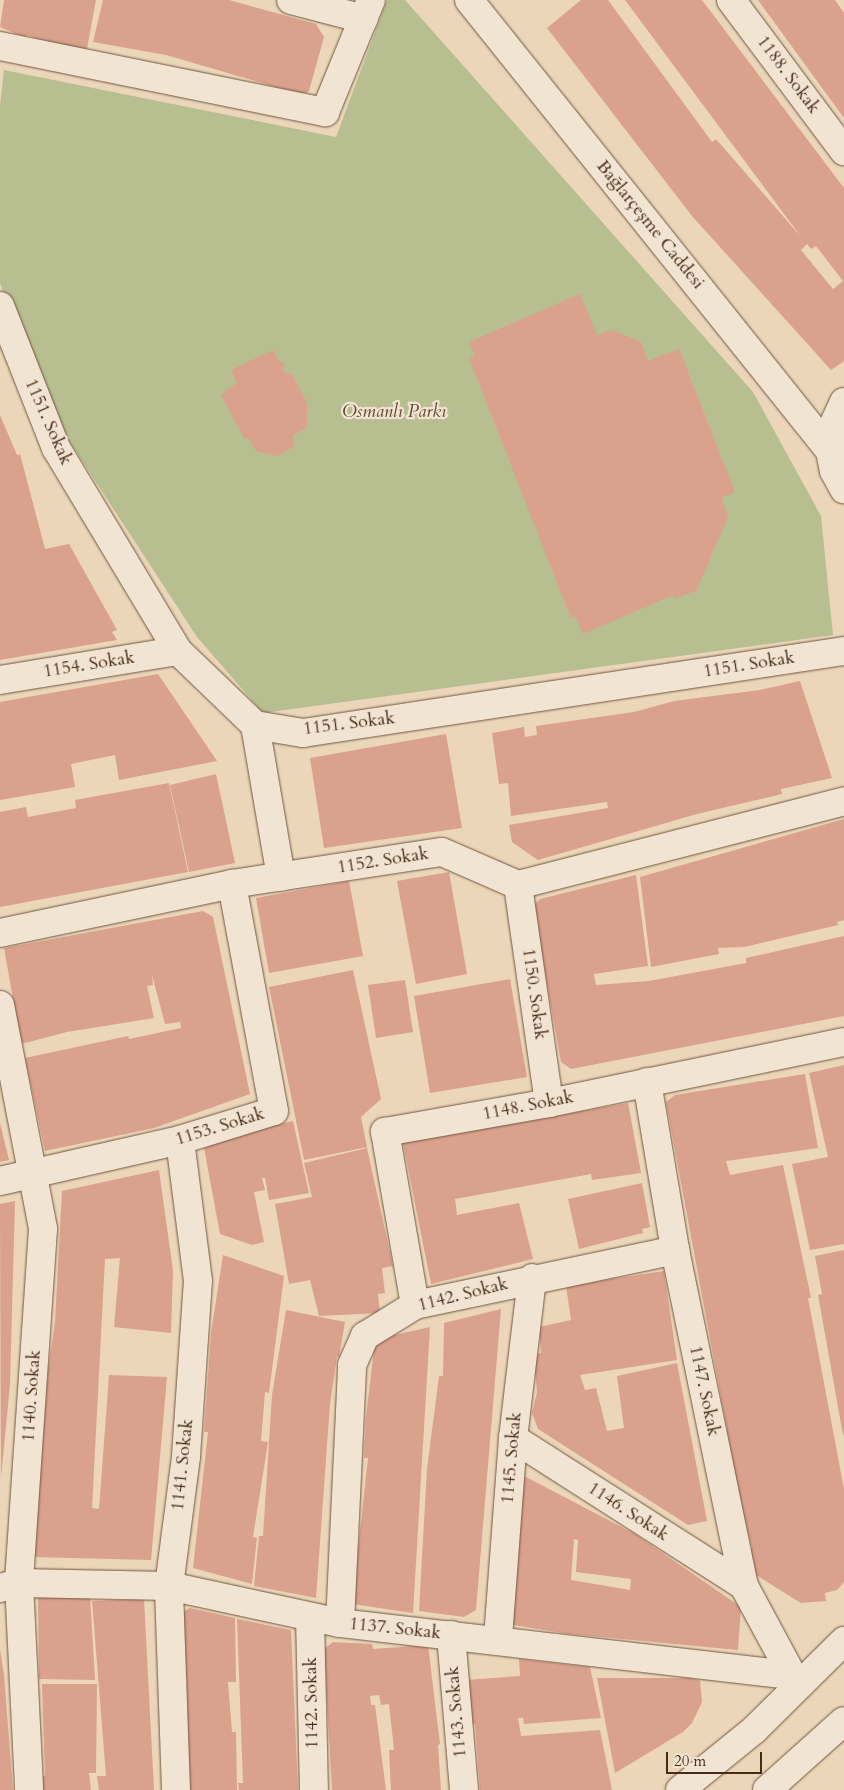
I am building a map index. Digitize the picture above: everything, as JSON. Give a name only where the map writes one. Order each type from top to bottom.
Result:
[{"type":"street","points":[[0,46],[325,112],[368,10],[291,0]]},
{"type":"street","name":"Bağlarçeşme Caddesi","points":[[469,0],[830,451]]},
{"type":"street","name":"1188. Sokak","points":[[731,0],[844,151]]},
{"type":"street","name":"1151. Sokak","points":[[0,306],[56,448],[178,650],[255,725],[303,733],[844,651]]},
{"type":"street","points":[[844,402],[833,426],[830,451],[834,471],[844,489]]},
{"type":"street","name":"1154. Sokak","points":[[0,680],[178,650]]},
{"type":"street","points":[[255,725],[282,876]]},
{"type":"street","points":[[518,885],[844,801]]},
{"type":"street","name":"1152. Sokak","points":[[0,933],[232,884],[442,852],[518,885]]},
{"type":"street","name":"1153. Sokak","points":[[0,1182],[180,1140],[274,1111],[232,884]]},
{"type":"street","name":"1150. Sokak","points":[[518,885],[549,1103]]},
{"type":"street","name":"1140. Sokak","points":[[0,1005],[34,1173],[43,1229],[10,1585],[29,1790]]},
{"type":"street","name":"1148. Sokak","points":[[415,1305],[385,1132],[549,1103],[844,1042]]},
{"type":"street","name":"1147. Sokak","points":[[647,1082],[675,1250],[744,1586],[798,1677]]},
{"type":"street","name":"1141. Sokak","points":[[176,1790],[169,1586],[186,1456],[198,1280],[180,1140]]},
{"type":"street","name":"1142. Sokak","points":[[340,1623],[352,1365],[365,1336],[415,1305],[532,1278],[675,1250]]},
{"type":"street","name":"1145. Sokak","points":[[498,1638],[513,1438],[532,1278]]},
{"type":"street","name":"1146. Sokak","points":[[513,1438],[744,1586]]},
{"type":"street","name":"1137. Sokak","points":[[10,1585],[169,1586],[340,1623],[498,1638],[798,1677]]},
{"type":"street","name":"1142. Sokak","points":[[310,1617],[314,1790]]},
{"type":"street","name":"1143. Sokak","points":[[451,1635],[464,1790]]},
{"type":"street","points":[[680,1790],[754,1730],[798,1677],[844,1641]]},
{"type":"street","points":[[767,1790],[844,1721]]},
{"type":"green space","name":"Osmanlı Parkı","points":[[387,0],[405,0],[753,392],[821,516],[833,635],[263,713],[197,637],[49,410],[0,283],[0,106],[4,70],[336,137]]},
{"type":"building","points":[[4,0],[96,0],[86,54],[27,35],[26,38],[0,27]]},
{"type":"building","points":[[103,0],[229,0],[316,24],[324,37],[309,91],[303,95],[166,55],[93,42]]},
{"type":"building","points":[[581,0],[608,0],[712,142],[716,139],[802,238],[625,0],[702,0],[844,188],[844,361],[831,370],[692,216],[547,28]],"holes":[[[807,244],[811,249],[816,246],[843,281],[833,289],[801,250]]]},
{"type":"building","points":[[758,0],[835,0],[844,13],[844,118]]},
{"type":"building","points":[[580,294],[597,335],[612,330],[641,342],[648,361],[679,349],[735,492],[722,498],[728,517],[696,591],[675,598],[673,595],[583,634],[575,616],[571,618],[469,358],[475,355],[469,342]]},
{"type":"building","points":[[273,350],[278,361],[284,362],[283,372],[292,374],[307,403],[307,427],[292,436],[295,446],[277,456],[256,451],[248,438],[244,438],[221,395],[237,383],[231,370]]},
{"type":"building","points":[[0,415],[17,455],[20,454],[45,549],[69,544],[117,630],[112,632],[117,640],[0,660]]},
{"type":"building","points":[[158,674],[217,761],[119,780],[115,755],[71,764],[75,787],[0,800],[0,702]]},
{"type":"building","points":[[800,681],[832,778],[781,789],[782,794],[697,814],[538,860],[512,842],[509,825],[608,808],[607,802],[511,816],[508,783],[499,784],[492,733],[524,727],[525,737],[537,735],[536,726],[634,712],[674,701],[760,690]]},
{"type":"building","points":[[446,734],[462,828],[324,848],[310,758]]},
{"type":"building","points":[[216,774],[235,863],[189,872],[170,785]]},
{"type":"building","points":[[169,783],[188,872],[0,907],[0,812],[26,807],[28,817],[76,808],[75,800]]},
{"type":"building","points":[[844,819],[844,920],[837,922],[838,925],[744,947],[718,948],[719,954],[651,967],[640,877]]},
{"type":"building","points":[[449,872],[467,974],[416,984],[397,881]]},
{"type":"building","points":[[636,875],[648,966],[594,974],[596,985],[649,981],[746,963],[746,958],[844,936],[844,1016],[571,1069],[561,1062],[533,906],[540,899]]},
{"type":"building","points":[[349,881],[363,956],[269,973],[256,898]]},
{"type":"building","points":[[203,911],[213,917],[250,1094],[154,1128],[45,1151],[25,1058],[128,1036],[129,1039],[181,1028],[180,1022],[165,1024],[152,975],[153,985],[147,986],[154,1018],[67,1032],[21,1044],[4,948]]},
{"type":"building","points":[[353,970],[381,1099],[361,1117],[367,1147],[304,1160],[269,987]]},
{"type":"building","points":[[510,979],[527,1077],[430,1093],[414,996]]},
{"type":"building","points":[[405,980],[413,1032],[376,1038],[368,985]]},
{"type":"building","points":[[844,1065],[844,1244],[810,1250],[792,1164],[828,1157],[809,1073]]},
{"type":"building","points":[[805,1074],[818,1148],[726,1161],[730,1175],[783,1165],[811,1298],[808,1298],[844,1489],[844,1582],[837,1590],[825,1593],[826,1601],[801,1603],[753,1573],[746,1549],[752,1548],[741,1505],[666,1102],[675,1095]]},
{"type":"building","points":[[628,1103],[641,1173],[592,1180],[591,1174],[455,1199],[457,1215],[519,1203],[533,1259],[431,1284],[403,1143]]},
{"type":"building","points":[[293,1121],[309,1193],[269,1200],[265,1178],[262,1178],[265,1190],[254,1192],[264,1242],[252,1245],[220,1234],[204,1148],[252,1130]]},
{"type":"building","points":[[0,1123],[9,1160],[0,1162]]},
{"type":"building","points":[[367,1148],[393,1266],[382,1268],[385,1293],[378,1294],[380,1313],[319,1316],[310,1280],[289,1284],[275,1204],[312,1197],[304,1163]]},
{"type":"building","points":[[159,1170],[173,1271],[171,1333],[114,1327],[120,1258],[105,1259],[92,1508],[99,1509],[109,1375],[167,1377],[151,1560],[32,1557],[48,1371],[55,1321],[62,1191]]},
{"type":"building","points":[[642,1183],[650,1227],[642,1229],[643,1233],[579,1249],[568,1199]]},
{"type":"building","points":[[15,1201],[10,1384],[1,1478],[0,1204]]},
{"type":"building","points":[[844,1250],[843,1435],[818,1295],[822,1294],[815,1256]]},
{"type":"building","points":[[223,1255],[284,1276],[269,1393],[265,1392],[261,1441],[268,1442],[253,1537],[257,1538],[252,1584],[193,1568],[208,1432],[204,1432],[211,1333]]},
{"type":"building","points":[[664,1271],[677,1360],[580,1375],[585,1390],[596,1388],[607,1431],[624,1428],[617,1376],[677,1363],[707,1521],[688,1525],[538,1429],[532,1413],[537,1392],[534,1354],[541,1353],[539,1327],[571,1320],[566,1286]]},
{"type":"building","points":[[501,1309],[476,1610],[464,1617],[419,1611],[427,1469],[439,1376],[443,1376],[444,1323]]},
{"type":"building","points":[[286,1310],[345,1322],[339,1357],[332,1356],[337,1357],[330,1404],[316,1598],[254,1586],[259,1536],[263,1536],[272,1395]]},
{"type":"building","points":[[430,1327],[413,1613],[352,1604],[368,1458],[364,1458],[366,1417],[374,1349],[381,1338]]},
{"type":"building","points":[[526,1477],[635,1534],[741,1607],[738,1650],[569,1634],[513,1625],[522,1479]],"holes":[[[574,1539],[578,1540],[576,1572],[631,1579],[630,1590],[571,1580]]]},
{"type":"building","points":[[38,1596],[90,1596],[95,1680],[39,1679]]},
{"type":"building","points":[[144,1599],[154,1790],[99,1790],[97,1776],[106,1776],[92,1601]]},
{"type":"building","points":[[190,1608],[235,1618],[236,1682],[228,1682],[232,1732],[236,1732],[237,1790],[184,1790],[182,1684],[187,1683],[181,1613]]},
{"type":"building","points":[[237,1619],[291,1630],[298,1790],[239,1790],[238,1783],[243,1783]]},
{"type":"building","points":[[333,1642],[372,1644],[373,1649],[428,1645],[440,1744],[438,1745],[441,1790],[391,1790],[389,1750],[394,1750],[389,1704],[381,1705],[379,1695],[370,1696],[371,1705],[375,1705],[386,1790],[332,1790],[324,1649]]},
{"type":"building","points":[[0,1649],[4,1675],[13,1790],[0,1790]]},
{"type":"building","points":[[519,1659],[590,1667],[601,1718],[524,1724],[523,1718],[518,1718],[521,1736],[600,1730],[612,1790],[480,1790],[475,1724],[468,1725],[465,1680],[520,1676]]},
{"type":"building","points":[[597,1678],[691,1678],[700,1681],[702,1702],[692,1723],[683,1732],[615,1773]]},
{"type":"building","points":[[42,1684],[97,1684],[96,1773],[89,1773],[91,1790],[41,1790],[40,1776],[45,1776]]}]
